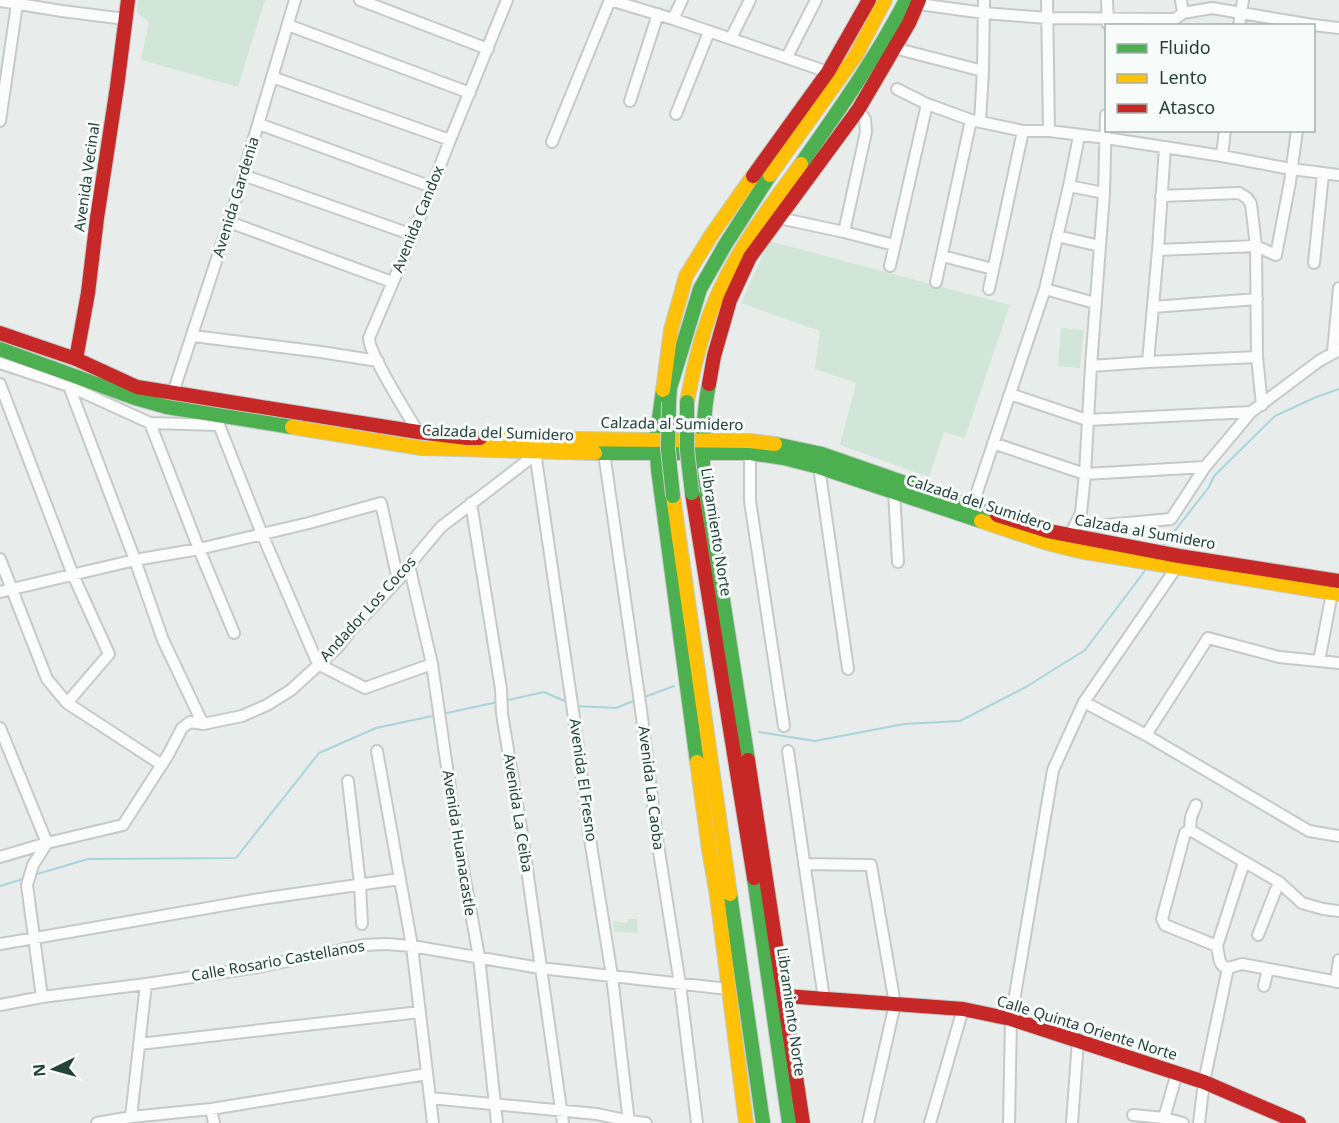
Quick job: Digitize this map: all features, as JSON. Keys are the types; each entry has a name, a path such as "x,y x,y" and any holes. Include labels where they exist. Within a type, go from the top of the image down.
{"main road":[{"name":"Avenida Vecinal","path":"76,359 88,293 128,0"},
{"path":"746,1123 658,469 657,446 664,382 671,330 686,276 712,234 828,72 869,0"},
{"path":"763,1123 672,496 668,449 670,388 700,289 725,245 776,167 856,55 885,0"},
{"name":"Libramiento Norte","path":"803,1123 703,472 702,446 706,399 714,356 730,300 750,257 858,110 909,23 914,2"},
{"name":"Libramiento Norte","path":"789,1123 772,992 692,493 687,450 687,402 697,352 718,294 740,252 869,65 896,19 914,2"},
{"name":"Calzada al Sumidero","path":"0,333 76,359 137,387 467,438 538,445 657,446"},
{"name":"Calzada del Sumidero","path":"0,349 70,381 219,420 308,430 421,448 538,445 604,453 657,446 702,446 784,458 1033,533 1079,551 1138,555"},
{"path":"664,382 669,409 676,417 693,416 706,399"},
{"path":"308,430 312,415"},
{"name":"Calzada al Sumidero","path":"702,446 750,441 822,454 972,507 1033,533 1048,531 1070,535 1176,564 1337,590"},
{"path":"663,509 665,499 678,489 695,489 707,500"},
{"path":"741,791 758,824"},
{"path":"716,799 717,896"},
{"name":"Calle Quinta Oriente Norte","path":"785,996 963,1010 1011,1019 1204,1082 1299,1123"}],"street":[{"name":"Avenida Gardenia","path":"173,393 229,222 295,0"},
{"path":"360,0 488,49"},
{"path":"552,142 610,0 731,38 828,72"},
{"path":"673,19 682,0"},
{"path":"731,38 750,0"},
{"path":"787,57 816,0"},
{"path":"936,282 976,121 983,71 984,0"},
{"path":"1047,0 1049,131"},
{"path":"1107,0 1108,22"},
{"path":"1181,0 1183,14"},
{"path":"1239,24 1243,0"},
{"path":"0,1 63,6 125,19"},
{"name":"Avenida Candox","path":"418,432 369,344 369,338 488,49 504,1"},
{"path":"914,2 984,13 1108,22 1175,19 1183,14 1212,8 1307,24"},
{"path":"0,122 17,4"},
{"path":"630,101 658,14"},
{"path":"1315,25 1339,28"},
{"path":"288,26 470,93"},
{"path":"676,114 709,32"},
{"path":"894,48 983,71"},
{"path":"272,77 450,140"},
{"path":"897,89 927,104 976,121 1023,131 1049,131 1106,138 1339,175"},
{"path":"890,267 927,104"},
{"path":"844,232 866,132 865,119 858,110"},
{"path":"259,124 432,187"},
{"path":"989,289 1023,131"},
{"path":"1070,535 1081,513 1085,474 1106,132"},
{"path":"1222,156 1225,132"},
{"path":"1158,250 1256,246 1276,255 1297,132"},
{"path":"972,507 1045,289 1079,136"},
{"path":"1148,362 1165,147"},
{"path":"1314,263 1323,174"},
{"path":"243,175 413,235"},
{"path":"1069,186 1104,193"},
{"path":"1161,196 1239,194 1247,198 1251,204 1256,246 1257,357 1262,405"},
{"path":"779,218 894,245"},
{"path":"229,222 392,282"},
{"path":"1057,236 1100,246"},
{"path":"942,256 993,269"},
{"path":"1094,526 1171,519 1205,467 1251,412 1336,351 1339,288"},
{"path":"1045,289 1095,303"},
{"path":"1153,307 1257,299"},
{"path":"192,336 378,361"},
{"path":"1091,366 1257,357"},
{"path":"0,363 70,381 150,423 219,420 262,534 318,664 365,688 432,664"},
{"path":"70,381 163,640 203,724"},
{"path":"0,384 73,575 109,654 67,703"},
{"path":"1010,394 1087,420 1251,412"},
{"path":"150,423 234,633"},
{"path":"993,443 1085,474 1205,467"},
{"name":"Andador Los Cocos","path":"162,765 182,728 190,722 203,724 242,716 267,705 291,690 338,647 353,627 398,580 441,526 538,445"},
{"name":"Avenida El Fresno","path":"538,445 536,459 590,839 612,976 629,1122"},
{"name":"Avenida La Caoba","path":"604,453 658,845 680,984 697,1123"},
{"path":"750,453 750,501 784,726"},
{"path":"819,467 848,669"},
{"path":"894,492 898,562"},
{"name":"Avenida La Ceiba","path":"471,502 501,690 502,714 522,834 562,1117"},
{"path":"0,592 135,560 199,549 381,503 398,580"},
{"path":"1081,513 1094,526 1104,543"},
{"path":"1104,543 1110,524"},
{"path":"0,559 47,679 67,703 162,765 123,825 0,857"},
{"path":"1009,1123 1011,1019 1053,770 1084,702 1176,564"},
{"name":"Avenida Huanacastle","path":"409,565 432,664 456,830 478,957 497,1123"},
{"path":"1319,661 1337,590"},
{"path":"1146,735 1208,638 1279,657 1339,663"},
{"path":"1084,702 1146,735 1309,831 1339,836"},
{"path":"0,728 47,843"},
{"path":"377,751 412,946 434,1123"},
{"path":"788,751 824,999"},
{"path":"348,781 360,884 362,924"},
{"path":"1196,806 1191,816 1162,919 1166,925 1217,946"},
{"path":"1188,832 1279,882 1302,903 1339,911"},
{"path":"42,997 27,885 33,865 47,843"},
{"path":"1244,862 1217,946 1223,966 1228,968 1242,964 1338,982 1339,960"},
{"path":"804,864 872,865 895,1004 868,1123"},
{"path":"0,944 260,899 399,879"},
{"path":"1258,935 1279,882"},
{"name":"Calle Rosario Castellanos","path":"0,1005 259,966 364,945 412,946 540,968 728,989"},
{"path":"1199,1123 1204,1082 1228,968"},
{"path":"1264,986 1268,969"},
{"path":"131,1117 146,984"},
{"path":"930,1123 963,1010"},
{"path":"139,1044 420,1012"},
{"path":"1071,1123 1078,1040"},
{"path":"1164,1118 1177,1073"},
{"path":"97,1123 131,1117 211,1109 427,1074"},
{"path":"430,1098 495,1104 562,1117 597,1114 629,1122 646,1123"},
{"path":"211,1109 214,1123"},
{"path":"1133,1115 1164,1118 1183,1123"}],"green space":[{"path":"138,0 265,0 238,87 141,60 149,22 137,13"},
{"path":"769,241 1010,305 965,438 944,432 929,477 840,445 856,383 815,369 820,331 741,303"},
{"path":"1061,328 1084,330 1080,368 1058,366"},
{"path":"628,919 637,919 638,933 614,932 613,921 627,923"}],"waterway":[{"path":"1163,546 1209,487 1214,476 1275,416 1339,389"},
{"path":"759,732 815,741 904,724 960,721 1026,687 1085,650 1147,568"},
{"path":"642,698 674,686"},
{"path":"504,701 544,692 567,702"},
{"path":"575,706 616,708 636,700"},
{"path":"442,714 498,702"},
{"path":"34,875 88,859 236,858 319,753 376,728 437,715"},
{"path":"0,886 26,878"}],"traffic: fast":[{"path":"801,164 843,104 906,0"},
{"path":"669,402 670,388 700,289 770,175"},
{"path":"0,349 135,398 167,407 292,427"},
{"path":"709,384 704,417 703,472 748,760"},
{"path":"663,390 656,440 658,469 697,762"},
{"path":"669,402 668,449 673,496"},
{"path":"687,402 687,450 692,493"},
{"path":"775,444 822,454 997,515"},
{"path":"595,453 750,453 784,458 819,467 981,521"},
{"path":"754,878 789,1123"},
{"path":"730,894 763,1123"}],"traffic: slow":[{"path":"770,175 856,55 885,0"},
{"path":"687,402 708,319 727,275 767,210 801,164"},
{"path":"663,390 671,330 686,276 753,176"},
{"path":"292,427 421,448 595,453"},
{"path":"480,438 750,441 775,444"},
{"path":"673,496 730,894"},
{"path":"981,521 1079,551 1339,594"},
{"path":"697,762 746,1123"}],"traffic: jam":[{"path":"76,359 88,293 128,0"},
{"path":"753,176 828,72 869,0"},
{"path":"709,384 714,356 730,300 750,257 858,110 909,23 919,0"},
{"path":"0,333 76,359 137,387 418,432 480,438"},
{"path":"692,493 754,878"},
{"path":"997,515 1048,531 1179,556 1339,581"},
{"path":"748,760 803,1123"},
{"path":"785,996 963,1009 1011,1019 1204,1082 1299,1123"}]}
